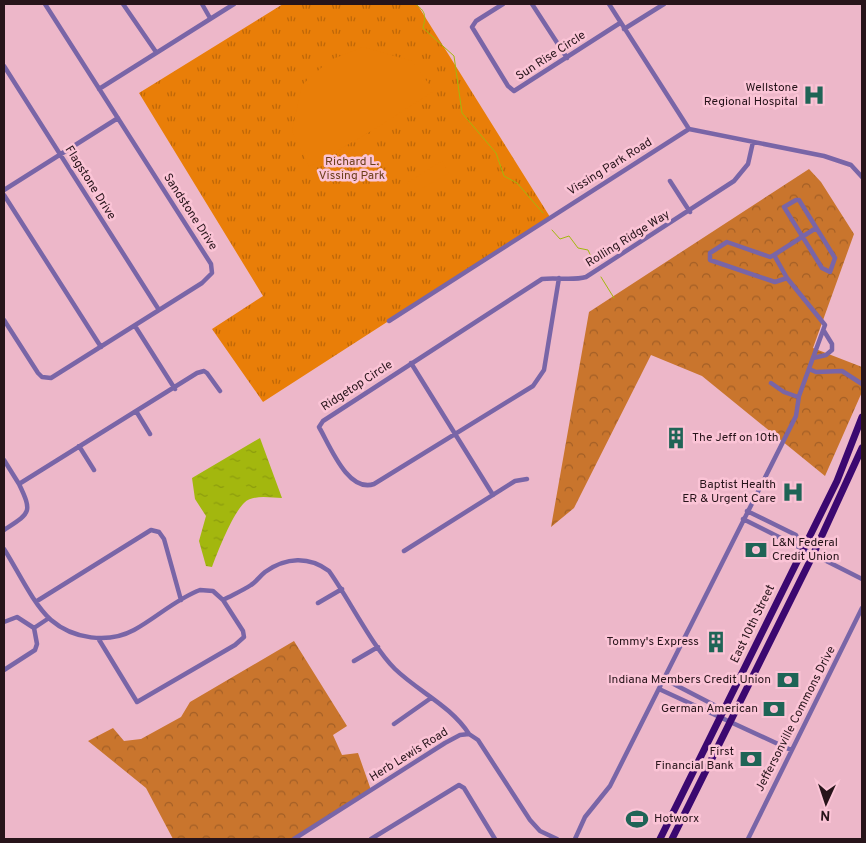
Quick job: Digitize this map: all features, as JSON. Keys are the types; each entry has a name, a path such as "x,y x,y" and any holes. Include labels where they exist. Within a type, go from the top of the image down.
{"main road":[{"name":"East 10th Street","path":"660,839 837,481 862,417"},
{"name":"East 10th Street","path":"672,839 813,555 862,448"}],"street":[{"name":"Sandstone Drive","path":"4,320 38,373 46,379 55,376 209,278 212,268 45,4"},
{"path":"123,4 156,52"},
{"path":"202,4 210,18"},
{"path":"99,88 234,4"},
{"name":"Sun Rise Circle","path":"503,4 476,20 472,27 508,86 514,91 620,24"},
{"path":"532,4 567,58"},
{"path":"608,4 689,129 841,161 851,165 862,177"},
{"path":"624,30 664,4"},
{"name":"Flagstone Drive","path":"4,66 159,310"},
{"path":"4,190 118,118"},
{"name":"Vissing Park Road","path":"389,320 689,129"},
{"name":"Rolling Ridge Way","path":"411,363 542,279 586,277 690,212 722,191 742,174 748,164 753,142"},
{"path":"670,181 690,212"},
{"path":"4,195 101,347"},
{"path":"799,200 816,228 835,258 830,272 822,268 784,207 799,200"},
{"path":"787,278 775,282 710,260 710,253 727,242 770,257 816,228"},
{"path":"575,839 585,817 610,786 796,416 798,397 824,331 824,325 821,318 787,278 774,255"},
{"path":"455,434 533,386 544,370 559,278"},
{"path":"135,326 175,389"},
{"path":"813,358 826,355 832,350 832,344 824,331"},
{"path":"411,363 493,495"},
{"name":"Ridgetop Circle","path":"411,363 323,421 319,427 348,476 359,485 367,487 455,434"},
{"path":"809,370 816,372 842,371 862,384"},
{"path":"19,484 204,371 208,373 220,391"},
{"path":"771,383 784,392 798,397"},
{"path":"136,411 150,434"},
{"path":"79,446 94,470"},
{"path":"4,460 29,504 29,510 26,515 4,530"},
{"path":"404,551 515,481 527,480"},
{"path":"747,511 796,535 804,549"},
{"path":"743,520 804,549 862,580"},
{"path":"37,601 151,530 159,532 164,539 181,600"},
{"path":"4,549 49,618 63,628 98,638 121,635 134,630 200,590 214,591 223,600 243,632 244,637 235,645 137,702 98,638"},
{"path":"223,600 252,585 274,566 291,560 308,560 319,563 329,570 378,647 394,668 451,711 469,734"},
{"path":"318,603 342,589"},
{"name":"Jeffersonville Commons Drive","path":"748,839 862,608"},
{"path":"4,622 17,617 34,628 37,644 35,650 4,670"},
{"path":"34,628 49,618"},
{"path":"354,661 378,647"},
{"path":"664,678 716,706 720,717"},
{"path":"659,689 791,750"},
{"path":"394,724 432,698"},
{"name":"Herb Lewis Road","path":"294,839 445,743 460,735 469,734 478,740 530,820 540,831 557,839"},
{"path":"372,839 459,785 464,788 495,839"}],"green space":[{"name":"Richard L. Vissing Park","path":"283,4 417,4 550,217 263,402 212,329 263,296 139,93"},
{"path":"363,47 412,61 434,91 373,130 309,167 292,131 302,85 330,60"},
{"path":"442,161 449,173 414,193 407,183"},
{"path":"809,169 821,182 854,234 813,348 862,367 862,392 825,476 702,376 651,355 574,508 551,527 589,312"},
{"path":"294,641 347,726 333,735 342,755 358,753 371,790 294,839 173,839 146,788 88,741 113,728 124,741 141,739 181,717 190,702"}],"water":[{"path":"260,438 282,498 257,497 244,503 230,524 212,567 206,566 199,541 206,516 195,499 192,478"}],"waterway":[{"path":"415,4 424,14 423,28 454,56 462,113 496,153 504,176 517,183 543,213"},
{"path":"552,230 560,239 569,236 578,248 588,250 595,265"},
{"path":"601,277 614,298"}],"place":[{"name":"Wellstone Regional Hospital","path":"814,95"},
{"name":"The Jeff on 10th","path":"676,438"},
{"name":"Baptist Health ER & Urgent Care","path":"793,492"},
{"name":"L&N Federal Credit Union","path":"756,550"},
{"name":"Tommy's Express","path":"716,642"},
{"name":"Indiana Members Credit Union","path":"788,680"},
{"name":"German American","path":"774,709"},
{"name":"First Financial Bank","path":"751,759"},
{"name":"Hotworx","path":"637,819"}]}
